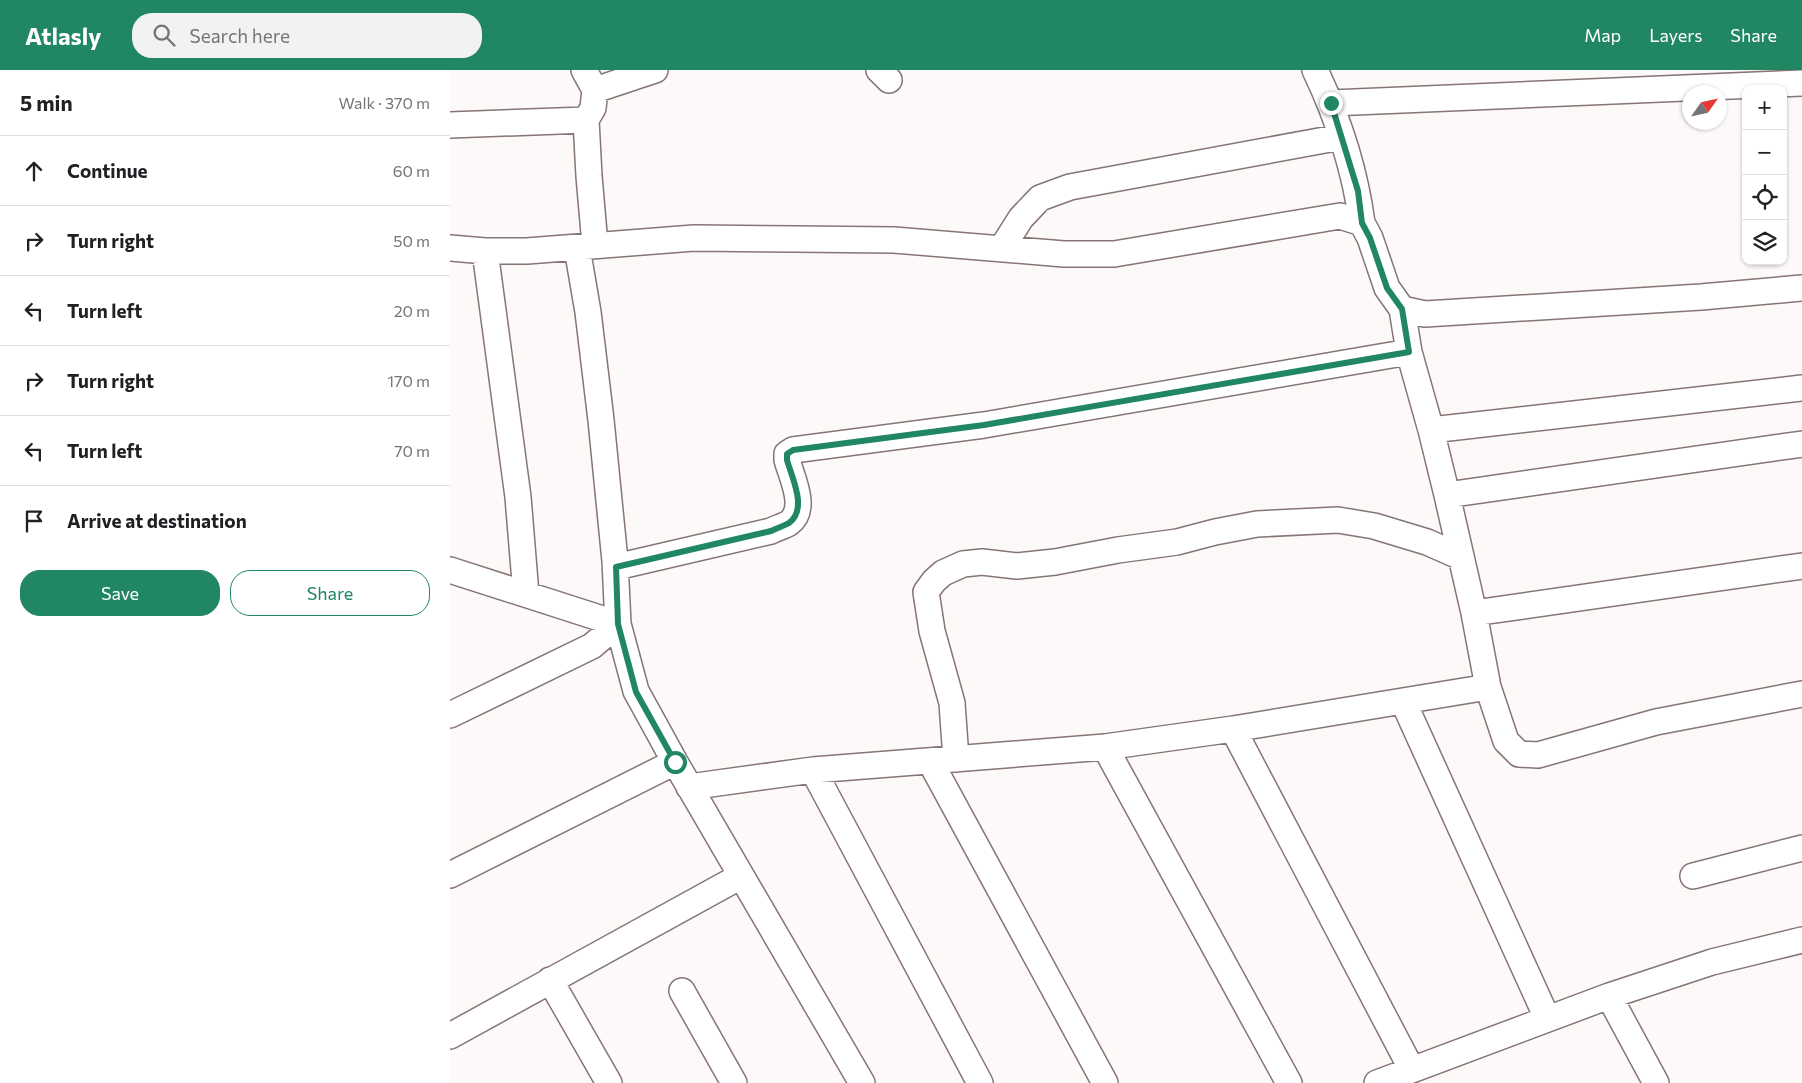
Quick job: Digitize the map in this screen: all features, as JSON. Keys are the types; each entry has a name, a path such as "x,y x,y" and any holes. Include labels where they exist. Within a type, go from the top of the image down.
{"street":[{"path":"655,70 589,80 593,108 586,120 589,176 586,246 588,312 616,567 618,624 636,692 689,787 862,1083"},
{"path":"1314,70 1331,103 1342,137 1358,191 1362,223 1370,238 1387,288 1402,309 1409,352 1431,430 1474,613 1488,687 1506,741 1519,754 1538,755 1656,722 1802,694"},
{"path":"1331,103 1802,83"},
{"path":"450,125 586,120"},
{"path":"1002,248 1021,218 1040,198 1070,187 1342,137"},
{"path":"450,248 485,251 528,251 694,238 894,240 1064,254 1114,254 1340,216 1362,223"},
{"path":"485,251 518,497 526,594"},
{"path":"1402,309 1425,314 1701,297 1802,288"},
{"path":"616,567 771,531 789,523 796,515 798,502 787,460 787,454 793,450 984,425 1409,352"},
{"path":"1431,430 1802,388"},
{"path":"1447,495 1802,444"},
{"path":"956,759 952,703 932,631 926,592 938,577 963,564 982,562 1017,566 1055,562 1118,550 1177,542 1257,524 1338,520 1374,526 1427,542 1461,557"},
{"path":"1474,613 1802,566"},
{"path":"451,570 618,624"},
{"path":"450,715 592,646 618,624"},
{"path":"689,787 812,770 1106,747 1233,729 1488,687"},
{"path":"1404,701 1547,1018"},
{"path":"1233,729 1412,1070"},
{"path":"1106,747 1289,1083"},
{"path":"930,761 1105,1083"},
{"path":"450,875 675,762"},
{"path":"812,770 980,1083"},
{"path":"1693,876 1802,848"},
{"path":"450,1036 741,876"},
{"path":"1377,1083 1609,996 1712,962 1802,940"},
{"path":"550,980 609,1083"},
{"path":"682,990 734,1083"},
{"path":"1609,996 1656,1083"}],"route":[{"path":"675,762 636,692 618,624 616,567 771,531 789,523 796,515 798,502 787,460 787,454 793,450 984,425 1409,352 1402,309 1387,288 1370,238 1362,223 1358,191 1331,103"}]}
